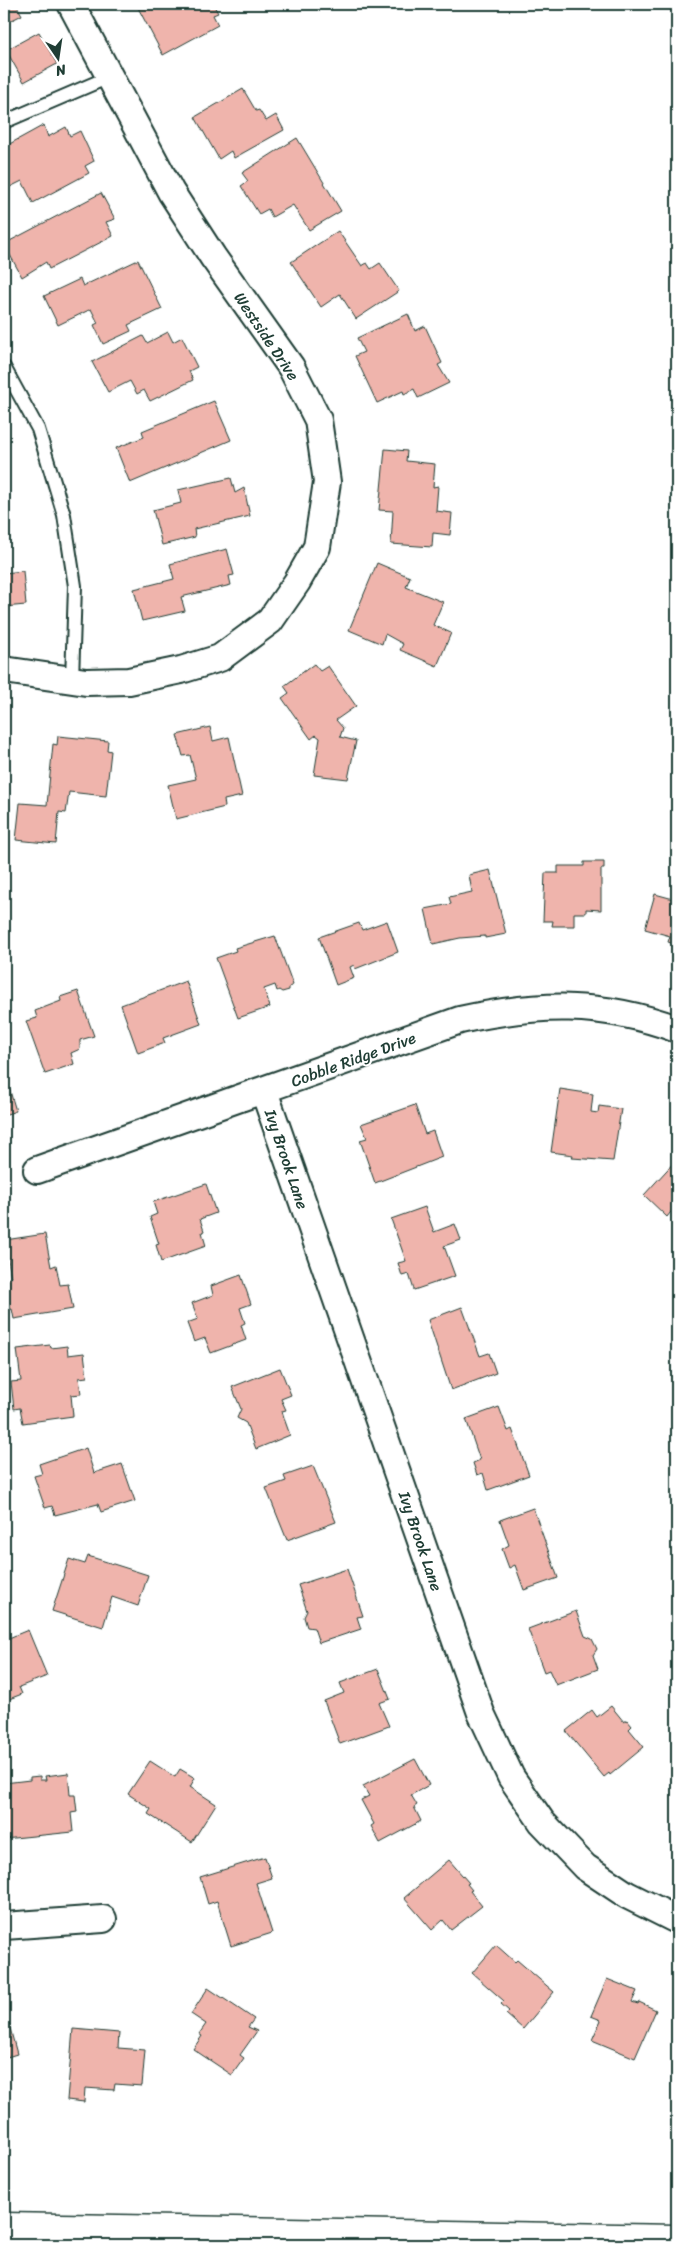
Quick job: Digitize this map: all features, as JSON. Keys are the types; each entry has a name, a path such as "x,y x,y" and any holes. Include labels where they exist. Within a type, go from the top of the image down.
{"street":[{"name":"Westside Drive","path":"4,670 86,682 129,681 181,670 220,658 270,621 297,582 317,547 327,482 318,420 291,367 213,258 171,192 71,4"},
{"name":"Cobble Ridge Drive","path":"37,1170 460,1020 535,1007 571,1007 606,1010 648,1019 677,1029"},
{"name":"Ivy Brook Lane","path":"264,1091 481,1713 511,1777 542,1822 585,1867 627,1895 677,1920"},
{"path":"4,1926 103,1919"},
{"path":"4,2227 268,2238 677,2239"}],"lane":[{"path":"4,122 109,77"},
{"path":"4,367 38,428 64,515 75,586 72,680"}],"building":[{"path":"4,4 16,4 22,15 4,24"},
{"path":"136,4 213,4 218,13 213,15 218,25 163,55"},
{"path":"39,32 57,64 24,82 6,50"},
{"path":"243,89 256,111 259,110 266,121 276,115 284,130 234,158 231,151 219,159 195,117"},
{"path":"44,125 48,137 66,127 70,136 80,131 94,161 85,166 89,173 33,203 22,181 4,190 4,147"},
{"path":"297,138 341,211 309,230 293,205 272,217 268,209 259,214 241,186 248,181 242,173"},
{"path":"101,193 115,219 106,222 113,236 49,269 46,262 22,277 4,244"},
{"path":"338,231 362,266 367,263 371,269 380,263 399,291 356,319 340,294 321,307 291,262"},
{"path":"138,260 162,309 128,325 131,331 103,344 94,325 98,323 91,309 58,325 44,296 80,279 83,286"},
{"path":"408,314 415,331 425,326 442,363 438,365 449,383 418,398 414,389 404,394 403,391 377,403 355,356 364,352 357,338"},
{"path":"168,332 173,342 182,337 197,367 189,371 193,380 150,401 144,390 137,394 130,381 108,392 92,362 143,336 147,343"},
{"path":"214,401 231,440 130,483 116,448 144,437 142,431"},
{"path":"385,449 407,451 406,461 435,464 433,487 438,486 436,511 452,513 450,535 433,533 432,547 391,544 393,511 379,510"},
{"path":"231,478 235,493 244,488 250,516 194,529 195,537 162,545 153,510 181,503 178,490"},
{"path":"227,549 234,575 229,576 231,585 181,597 185,611 142,621 134,589 174,579 170,564"},
{"path":"377,563 410,577 406,587 443,602 433,625 451,633 437,666 400,650 403,644 385,634 382,644 349,630"},
{"path":"23,571 26,605 4,607 4,573"},
{"path":"314,664 320,671 328,666 356,706 336,720 343,728 340,737 356,741 348,779 314,775 320,738 316,735 311,739 282,698 289,693 284,686"},
{"path":"210,727 213,741 229,737 242,796 224,800 225,807 176,819 168,785 196,779 190,755 183,756 177,735"},
{"path":"58,736 108,741 107,750 111,751 106,796 69,792 66,813 59,812 56,844 16,840 20,803 47,805 53,744 57,745"},
{"path":"584,862 604,862 604,869 601,869 601,910 586,909 586,913 574,913 574,926 552,926 553,921 543,921 545,873 558,873 558,866 584,866"},
{"path":"490,870 506,934 485,938 485,936 460,938 433,944 425,909 451,904 449,897 472,892 469,875"},
{"path":"655,894 677,900 677,945 668,942 670,936 645,929"},
{"path":"387,921 398,952 355,969 354,965 350,967 354,978 336,985 319,937 359,923 362,930"},
{"path":"275,936 293,985 289,987 289,990 282,992 277,991 275,985 264,989 270,1007 238,1018 216,958 236,951 235,948"},
{"path":"186,981 201,1024 163,1038 165,1043 138,1053 121,1005"},
{"path":"78,991 94,1036 80,1040 80,1049 71,1053 74,1064 45,1074 26,1021 37,1018 35,1011 61,1001 60,997"},
{"path":"4,1071 16,1111 4,1115"},
{"path":"560,1089 593,1094 591,1112 598,1113 599,1106 621,1109 613,1161 572,1158 573,1155 551,1152"},
{"path":"415,1105 425,1134 433,1131 442,1157 375,1183 360,1140 367,1138 361,1124"},
{"path":"677,1159 677,1208 674,1208 667,1217 644,1195"},
{"path":"206,1184 216,1213 200,1219 206,1246 161,1262 156,1245 159,1244 150,1217 157,1214 153,1202"},
{"path":"425,1207 434,1232 455,1224 461,1240 444,1246 455,1276 414,1290 409,1274 402,1276 398,1263 406,1261 391,1219"},
{"path":"45,1234 51,1267 56,1265 60,1285 68,1284 73,1309 14,1319 12,1309 4,1311 4,1279 11,1278 5,1240"},
{"path":"241,1275 251,1304 240,1308 245,1323 241,1325 246,1340 211,1353 205,1338 194,1342 187,1323 198,1319 192,1303 213,1295 211,1286"},
{"path":"462,1307 480,1356 489,1353 496,1373 451,1390 428,1320"},
{"path":"50,1345 51,1348 67,1346 68,1355 84,1353 87,1377 79,1378 81,1394 71,1395 73,1416 23,1423 20,1408 14,1409 11,1382 21,1381 17,1349"},
{"path":"280,1368 291,1395 281,1399 286,1410 282,1411 290,1435 256,1449 246,1423 237,1418 241,1409 232,1387"},
{"path":"499,1407 508,1431 512,1429 529,1475 488,1490 483,1473 477,1475 473,1463 480,1460 466,1419"},
{"path":"86,1448 94,1473 122,1464 135,1501 101,1512 98,1504 55,1515 52,1506 45,1508 34,1476 42,1474 39,1464"},
{"path":"313,1466 336,1522 287,1540 266,1488 286,1481 284,1476"},
{"path":"533,1508 558,1578 524,1590 515,1565 509,1568 502,1549 509,1545 500,1520"},
{"path":"88,1556 148,1575 138,1606 112,1597 103,1627 52,1611 69,1559 85,1564"},
{"path":"347,1569 363,1616 357,1617 361,1629 319,1643 314,1628 307,1627 304,1617 307,1611 298,1585"},
{"path":"576,1611 585,1636 592,1639 597,1649 593,1655 598,1669 556,1685 549,1670 544,1672 528,1629"},
{"path":"28,1630 47,1676 19,1687 22,1694 4,1701 4,1640"},
{"path":"378,1669 390,1699 379,1703 389,1726 340,1744 324,1701 344,1693 340,1683"},
{"path":"611,1706 624,1722 627,1720 632,1726 629,1729 644,1747 610,1775 609,1773 604,1777 566,1731 592,1710 597,1717"},
{"path":"415,1759 429,1785 411,1795 417,1805 414,1807 421,1821 380,1843 371,1826 374,1824 361,1800 369,1796 363,1786"},
{"path":"150,1761 175,1777 180,1769 195,1778 190,1787 216,1804 192,1842 148,1814 151,1809 128,1794"},
{"path":"68,1773 70,1795 75,1795 77,1812 71,1813 73,1832 4,1839 4,1783 30,1780 30,1777 40,1776 40,1780 46,1780 45,1776"},
{"path":"265,1857 272,1878 256,1883 272,1933 231,1946 217,1901 208,1904 200,1877"},
{"path":"449,1860 469,1883 467,1884 472,1890 470,1891 482,1906 451,1930 443,1920 432,1930 404,1898"},
{"path":"496,1945 515,1962 517,1960 554,1992 523,2029 506,2014 509,2011 501,2004 504,2001 472,1973"},
{"path":"607,1979 637,1991 632,2002 638,2004 639,2002 656,2010 635,2058 592,2040 601,2020 591,2016"},
{"path":"208,1988 254,2019 248,2027 257,2031 240,2055 244,2058 232,2075 193,2049 202,2036 199,2034 206,2024 191,2014"},
{"path":"7,2017 17,2054 4,2058 4,2018"},
{"path":"73,2029 119,2033 118,2048 145,2050 142,2086 115,2084 114,2090 85,2088 84,2102 67,2100"}]}
